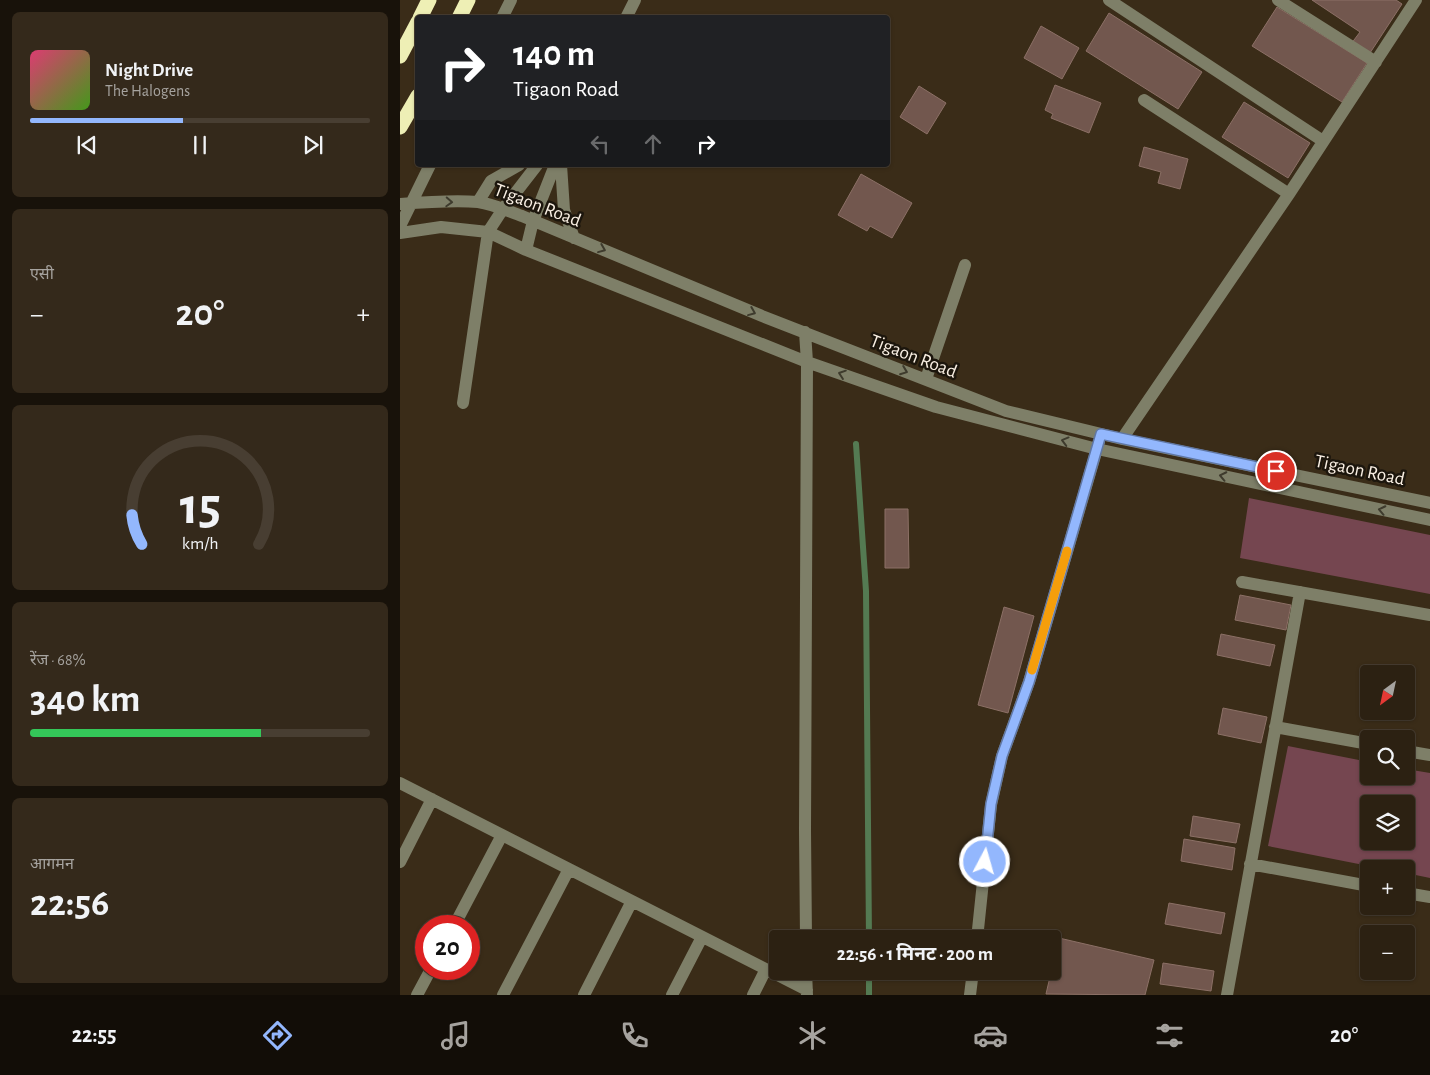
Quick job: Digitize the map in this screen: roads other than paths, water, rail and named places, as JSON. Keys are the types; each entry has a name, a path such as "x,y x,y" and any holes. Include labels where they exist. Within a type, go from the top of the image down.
{"highway":[{"path":"422,15 429,0"},
{"path":"460,15 468,0"},
{"path":"400,56 415,28"},
{"path":"400,127 415,101"}],"street":[{"path":"504,15 511,0"},
{"path":"628,15 635,0"},
{"path":"1109,0 1323,141"},
{"path":"1278,0 1376,62"},
{"path":"1122,439 1289,194 1376,62 1413,1"},
{"path":"1144,100 1289,194"},
{"path":"400,226 406,204 429,167"},
{"path":"478,202 491,181 516,167"},
{"path":"463,403 488,232 535,167"},
{"path":"526,250 533,221 554,167"},
{"path":"561,167 564,210 574,238"},
{"name":"Tigaon Road","path":"406,204 431,201 478,202 503,209 805,332 1006,410 1122,439 1430,503"},
{"path":"400,233 441,227 488,232 526,250 807,362 936,407 1097,449 1430,520"},
{"path":"926,379 965,264"},
{"path":"805,332 807,362 806,930"},
{"path":"977,930 991,804 1002,756 1029,682 1101,434"},
{"path":"1242,582 1430,615"},
{"path":"1227,995 1300,592"},
{"path":"1275,727 1360,742"},
{"path":"1415,752 1430,755"},
{"path":"400,783 766,969 807,992"},
{"path":"400,862 432,799"},
{"path":"460,915 502,835"},
{"path":"1250,864 1360,884"},
{"path":"503,995 569,869"},
{"path":"1415,894 1430,897"},
{"path":"584,995 632,901"},
{"path":"672,995 702,937"},
{"path":"753,995 766,969"},
{"path":"417,995 425,980"},
{"path":"970,995 972,980"}],"waterway":[{"path":"856,444 866,591 869,930"},
{"path":"869,980 869,995"}]}
